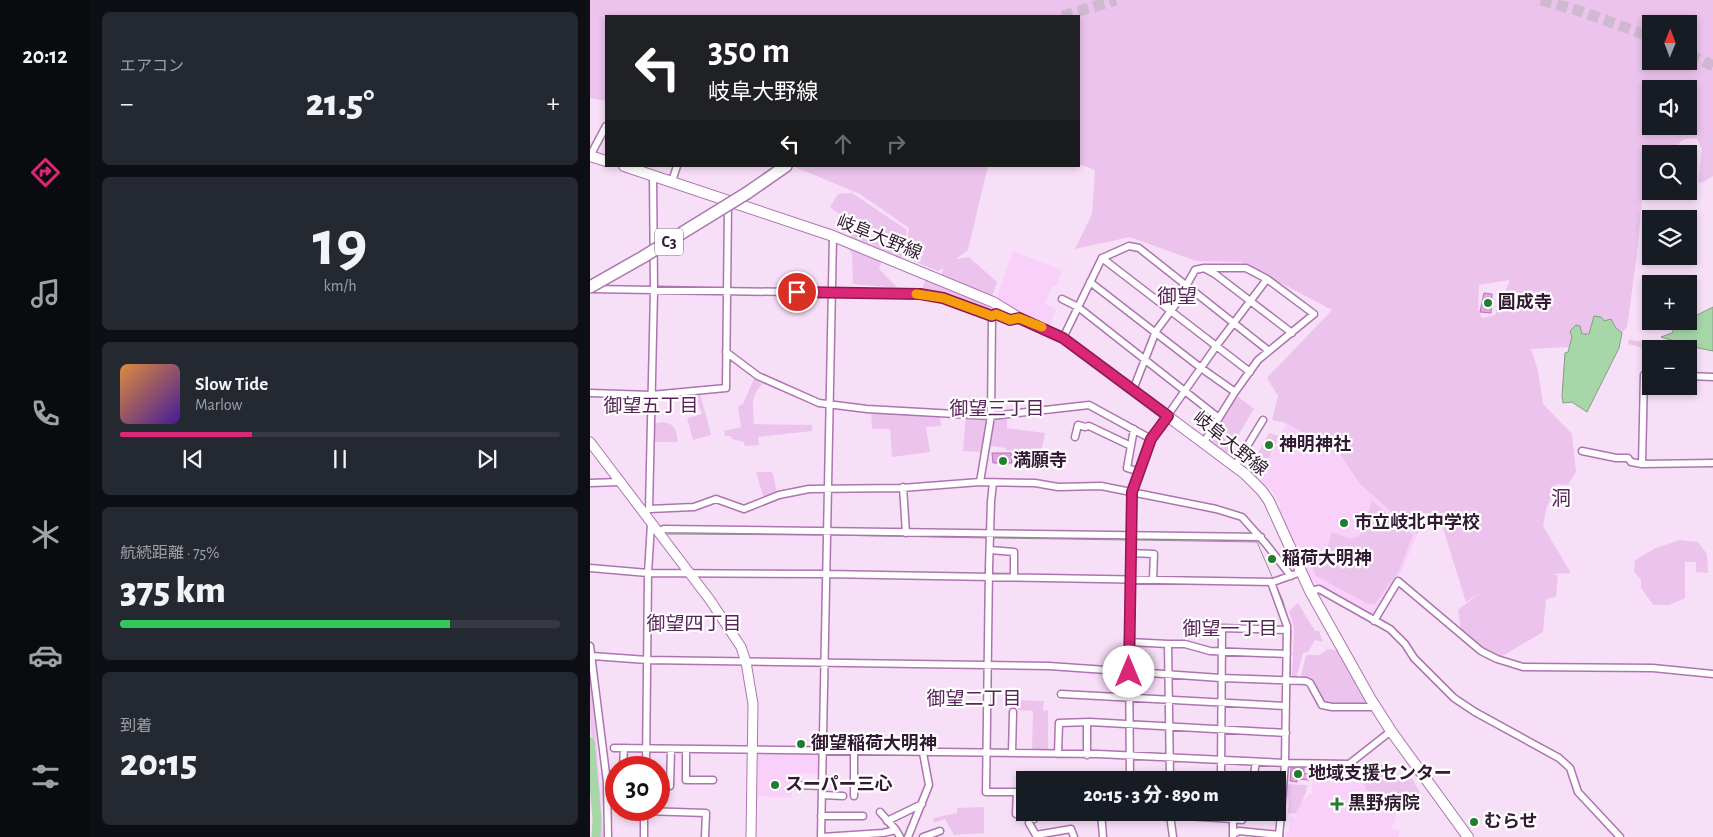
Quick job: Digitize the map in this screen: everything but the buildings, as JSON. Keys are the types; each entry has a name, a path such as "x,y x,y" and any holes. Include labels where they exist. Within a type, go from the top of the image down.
{"highway":[{"name":"C3","path":"590,288 747,193 785,167"}],"main road":[{"path":"590,156 605,161"},
{"name":"岐阜大野線","path":"627,167 728,199 833,236 994,302 1019,318 1063,338 1235,466 1258,486 1266,497 1296,574 1310,591 1375,707 1468,837"}],"street":[{"path":"590,156 605,128"},
{"path":"672,182 677,167"},
{"path":"647,511 654,291 653,175"},
{"path":"590,394 651,395 726,388 728,199"},
{"path":"833,236 828,405 821,837 883,833 896,830"},
{"path":"1063,338 1102,258 1129,246 1139,248 1269,351"},
{"path":"1102,258 1154,296 1250,372"},
{"path":"1204,268 1250,299 1292,333"},
{"path":"1133,390 1155,333 1171,311 1195,270 1204,268 1246,268 1267,279 1314,314 1258,360 1235,392 1204,442"},
{"path":"1130,771 1128,698 1132,492 1151,439 1216,345 1267,279"},
{"path":"1090,282 1235,392"},
{"path":"590,288 654,291 900,293 943,298 992,316 996,314 1010,320 1019,318"},
{"path":"1062,299 1078,307 1219,418"},
{"path":"980,482 991,416 992,316"},
{"path":"726,352 758,376 805,399 828,405 991,416 1089,405 1151,439"},
{"path":"1697,376 1713,377"},
{"path":"1642,464 1644,395"},
{"path":"1235,466 1263,420"},
{"path":"1075,437 1078,425 1090,426 1131,446"},
{"path":"1134,429 1127,468 1140,472"},
{"path":"590,442 620,482 647,511 654,528 730,628 746,662 753,704 751,837"},
{"path":"1582,451 1616,458 1628,458 1632,462 1642,464 1713,464"},
{"path":"590,483 620,482"},
{"path":"590,568 648,573 689,572 1271,582 1296,574 1242,518 1232,514 1101,486 980,482 793,491 744,509 716,499 694,507 647,511"},
{"path":"994,482 990,534 986,792 1016,792"},
{"path":"903,487 906,533"},
{"path":"654,528 1130,537 1261,537"},
{"path":"646,756 648,573 654,528"},
{"path":"990,550 1014,552 1014,577"},
{"path":"1130,553 1154,554 1153,579"},
{"path":"1374,621 1398,580 1481,651 1497,659 1523,667 1653,668 1713,674"},
{"path":"1271,582 1288,630 1284,771"},
{"path":"1310,591 1319,589 1390,629 1405,644 1414,658 1454,698 1474,712 1559,758 1570,768 1578,792 1620,837"},
{"path":"1221,771 1222,628 1288,630"},
{"path":"1129,642 1186,644 1210,651 1287,654"},
{"path":"1168,644 1170,771"},
{"path":"590,646 607,782 608,837"},
{"path":"592,656 647,660 1095,668 1221,678 1306,681 1310,683 1322,705 1332,707 1375,707"},
{"path":"1060,694 1286,706"},
{"path":"1012,753 1013,712"},
{"path":"1058,754 1059,723 1130,724 1286,733"},
{"path":"1087,723 1087,755"},
{"path":"614,748 1130,755 1256,762 1349,764 1391,731"},
{"path":"624,748 624,756"},
{"path":"670,786 672,749"},
{"path":"686,749 686,780 713,780"},
{"path":"854,752 854,796"},
{"path":"908,837 929,785 923,752"},
{"path":"1254,771 1256,762"},
{"path":"854,782 873,783"},
{"path":"796,785 822,786"},
{"path":"822,795 843,796"},
{"path":"887,821 922,804"},
{"path":"670,812 706,813 705,837"},
{"path":"880,812 900,837"},
{"path":"821,816 863,816"},
{"path":"644,821 644,837"},
{"path":"1034,821 1036,836 1071,829 1074,837"},
{"path":"1102,821 1103,837"},
{"path":"1171,821 1173,837"},
{"path":"1233,821 1233,835"},
{"path":"1233,835 1239,831 1279,836 1279,821"},
{"path":"923,837 940,832"}],"shaded area":[{"path":"590,0 1713,0 1713,176 1702,183 1698,182 1702,149 1697,139 1685,139 1678,145 1642,145 1642,200 1627,327 1622,333 1616,328 1614,322 1589,334 1572,337 1569,347 1531,349 1538,371 1543,404 1572,434 1576,472 1568,485 1556,484 1546,510 1543,526 1571,573 1551,574 1558,575 1556,597 1546,599 1543,632 1499,658 1489,654 1462,636 1458,610 1480,593 1466,602 1440,519 1423,518 1417,535 1359,483 1339,453 1286,423 1272,420 1278,396 1267,378 1332,310 1242,262 1196,261 1130,237 1075,249 1092,214 1095,170 1080,164 1080,15 605,15 605,101 590,98","holes":["1510,280 1495,315 1482,318 1478,310 1479,285"]},
{"path":"794,167 988,167 968,250 956,259 969,257 997,282 991,299 940,278 944,268 938,271 906,258 909,228 860,194"},
{"path":"852,193 907,230 904,245 865,230 830,207 838,194"},
{"path":"853,228 902,253 902,259 849,237"},
{"path":"848,245 882,259 879,269 898,288 853,284 852,254"},
{"path":"1013,251 1062,270 1057,285 1052,287 1045,304 1056,309 1049,328 995,302"},
{"path":"926,278 991,308 990,313 942,295 921,292"},
{"path":"1713,307 1713,351 1697,348 1697,340 1671,340 1661,337 1672,333 1673,330 1697,330 1697,315"},
{"path":"1594,316 1601,317 1604,321 1611,319 1616,328 1622,333 1619,348 1587,412 1572,402 1563,403 1565,353 1568,352 1572,337 1570,331 1576,325 1580,326 1582,334 1589,334"},
{"path":"1629,339 1642,341 1642,348 1628,344"},
{"path":"755,376 766,381 754,396 754,424 812,425 812,431 758,437 759,445 745,446 744,442 732,439 731,436 725,436 724,431 741,427 738,406 743,404"},
{"path":"700,393 711,435 693,440 687,418 702,414 696,399 668,402 667,400 656,401 655,397"},
{"path":"1236,395 1254,409 1226,455 1207,440"},
{"path":"871,410 940,415 941,426 926,427 930,452 892,457 890,429 872,429"},
{"path":"966,415 986,417 982,452 963,451"},
{"path":"995,417 1007,418 1007,428 1045,433 1040,458 1015,457 1016,451 990,446 992,421"},
{"path":"662,422 673,426 678,442 655,442 655,423"},
{"name":"市立岐北中学校","path":"1286,423 1339,453 1359,483 1417,535 1402,570 1374,615 1313,582 1279,511 1280,505 1273,492 1260,481"},
{"path":"1269,433 1279,436 1260,478 1255,477 1249,470"},
{"path":"756,472 773,473 777,494 764,499"},
{"path":"1372,501 1413,535 1399,571 1375,604 1368,604 1316,576 1311,563 1325,556 1332,532 1352,539 1360,536"},
{"path":"1679,540 1698,542 1707,554 1708,573 1696,572 1696,562 1685,562 1685,598 1669,605 1653,605 1641,588 1641,580 1634,572 1635,560 1654,549"},
{"path":"1298,603 1315,631 1319,631 1323,642 1315,640 1308,652 1303,653 1296,678 1292,676 1294,629 1289,611"},
{"path":"1327,649 1338,650 1370,705 1324,704 1311,680 1301,676 1306,655 1320,655"},
{"path":"590,656 603,837 599,837 590,716"},
{"path":"1018,700 1044,701 1043,711 1048,710 1048,753 1032,751 1033,711 1018,710"},
{"name":"スーパー三心","path":"760,753 819,754 821,756 821,774 793,773 792,798 757,796 758,756"},
{"path":"1379,761 1394,780 1412,778 1423,799 1395,807 1374,807 1360,775"},
{"name":"黒野病院","path":"1313,766 1352,766 1363,782 1376,810 1380,812 1399,809 1392,828 1400,832 1398,837 1286,837 1286,831 1289,831 1290,817 1295,817 1302,800 1312,793"},
{"path":"1287,784 1307,785 1306,792 1296,814 1288,813 1289,799 1286,797"},
{"path":"984,807 984,833 954,835 945,819 934,823 933,818 957,813 957,808"}],"waterway":[{"path":"668,534 824,535"},
{"path":"830,535 987,538"},
{"path":"994,538 1128,540"},
{"path":"1135,540 1257,542 1273,579"},
{"path":"1275,583 1283,601 1291,631 1290,678"},
{"path":"1288,751 1290,682"},
{"path":"590,742 597,818 596,837"},
{"path":"1283,837 1284,821"}],"tunnel":[{"path":"1065,15 1116,0"},
{"path":"1541,0 1583,12 1642,34"},
{"path":"1698,58 1713,66"}],"slow traffic":[{"path":"916,294 943,298 992,316 996,314 1010,320 1019,318 1042,327"}],"place":[{"name":"圓成寺","path":"1488,303"},
{"name":"神明神社","path":"1269,445"},
{"name":"満願寺","path":"1003,461"},
{"name":"市立岐北中学校","path":"1344,523"},
{"name":"稲荷大明神","path":"1272,559"},
{"name":"御望稲荷大明神","path":"801,744"},
{"name":"地域支援センター","path":"1298,774"},
{"name":"スーパー三心","path":"775,785"},
{"name":"黒野病院","path":"1337,804"},
{"name":"むらせ","path":"1474,822"}],"district":[{"name":"御望","path":"1177,297"},
{"name":"御望五丁目","path":"651,406"},
{"name":"御望三丁目","path":"997,409"},
{"name":"洞","path":"1561,499"},
{"name":"御望四丁目","path":"694,624"},
{"name":"御望一丁目","path":"1230,629"},
{"name":"御望二丁目","path":"974,699"}],"route":[{"path":"797,292 920,294 943,298 992,316 996,314 1010,320 1019,318 1048,329 1063,338 1168,416 1151,439 1132,492 1129,579 1129,672"}]}
